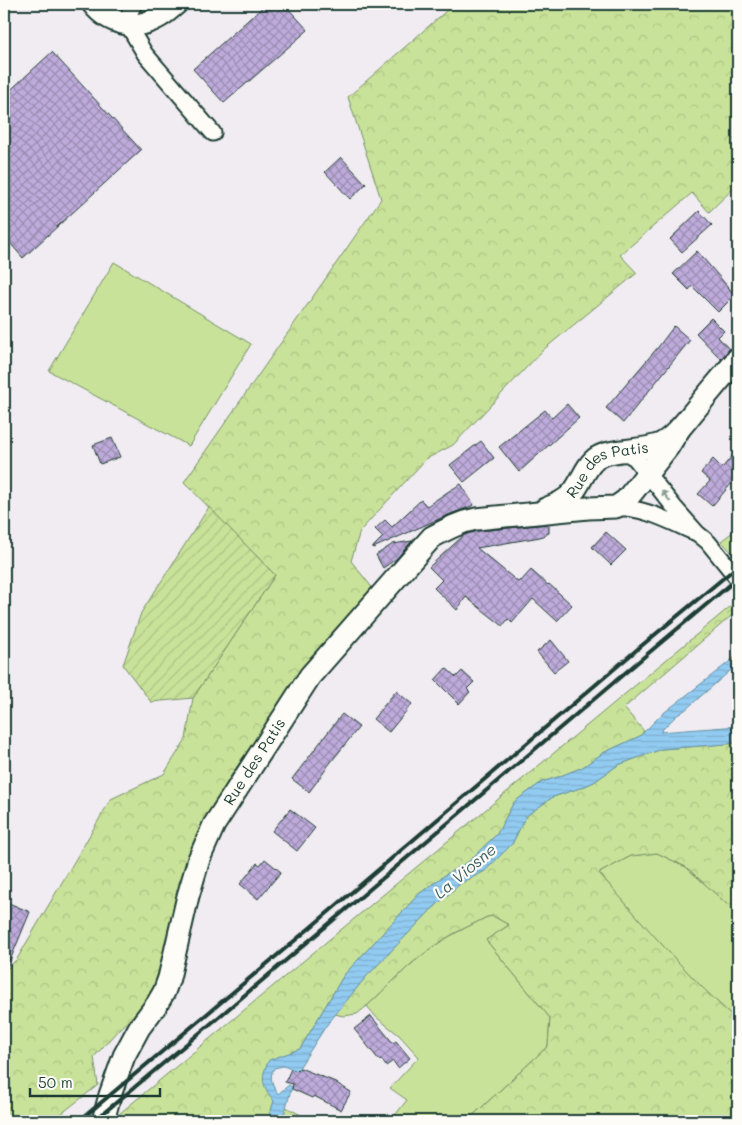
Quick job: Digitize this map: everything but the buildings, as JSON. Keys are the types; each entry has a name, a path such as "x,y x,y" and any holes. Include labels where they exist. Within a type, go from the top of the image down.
{"main road":[{"path":"93,4 111,19 128,25 148,22 157,18 176,4"},
{"name":"Rue des Patis","path":"536,513 558,504 573,492 594,460 599,456 657,446 665,442 680,428 738,358"},
{"name":"Rue des Patis","path":"102,1121 124,1056 139,1028 164,992 199,859 214,825 310,676 432,537 464,522 536,513 608,508 621,505 668,447 680,428"}],"street":[{"path":"134,4 129,14 128,25 145,54 213,133"},
{"path":"611,453 632,456 738,579"},
{"path":"584,475 581,490 585,499 591,505 608,508 633,508 697,533"}],"green space":[{"path":"454,4 738,4 738,184 709,212 692,193 620,255 637,273 543,350 453,445 426,459 360,531 351,561 374,590 303,669 228,780 192,856 177,894 166,966 155,992 143,1007 119,1029 94,1057 98,1085 52,1121 4,1121 4,972 17,959 111,799 164,774 186,739 193,698 275,575 184,482 381,199 348,97"},
{"path":"114,262 251,344 189,446 49,371"},
{"path":"209,507 275,575 193,698 151,702 123,665 141,613"},
{"path":"738,528 738,557 737,558 721,541"},
{"path":"737,601 738,610 624,708 644,731 640,736 603,753 583,767 542,782 514,802 497,834 468,862 445,875 419,894 344,975 300,1049 269,1061 264,1073 274,1101 268,1121 125,1121 119,1114"},
{"path":"738,743 738,914 686,867 657,853 631,856 599,873 683,968 738,1021 738,1121 467,1121 548,1046 550,1018 486,940 509,925 493,916 487,917 453,934 434,946 411,964 357,1014 343,1016 335,1014 365,978 431,910 461,883 485,871 512,844 526,816 553,797 594,782 618,765 662,749"},
{"path":"657,853 686,867 738,914 738,1021 683,968 599,873 631,856"},
{"path":"493,916 509,925 486,940 550,1018 548,1046 467,1121 401,1121 392,1119 407,1100 390,1088 419,1057 399,1035 376,1017 367,1006 407,968 433,947 466,927"},
{"path":"286,1107 312,1121 282,1121"}],"water":[{"name":"La Viosne","path":"738,655 738,664 676,716 660,732 738,726 738,743 662,749 618,765 594,782 553,797 526,816 512,844 485,871 461,883 431,910 365,978 326,1026 297,1071 283,1066 274,1068 271,1078 278,1094 289,1085 292,1087 282,1121 268,1121 274,1101 267,1091 263,1077 269,1060 300,1049 344,975 419,894 445,875 468,862 497,834 514,802 542,782 583,767 603,753 640,736 661,715"}],"railway":[{"path":"79,1121 738,566"},
{"path":"94,1121 738,578"}]}
